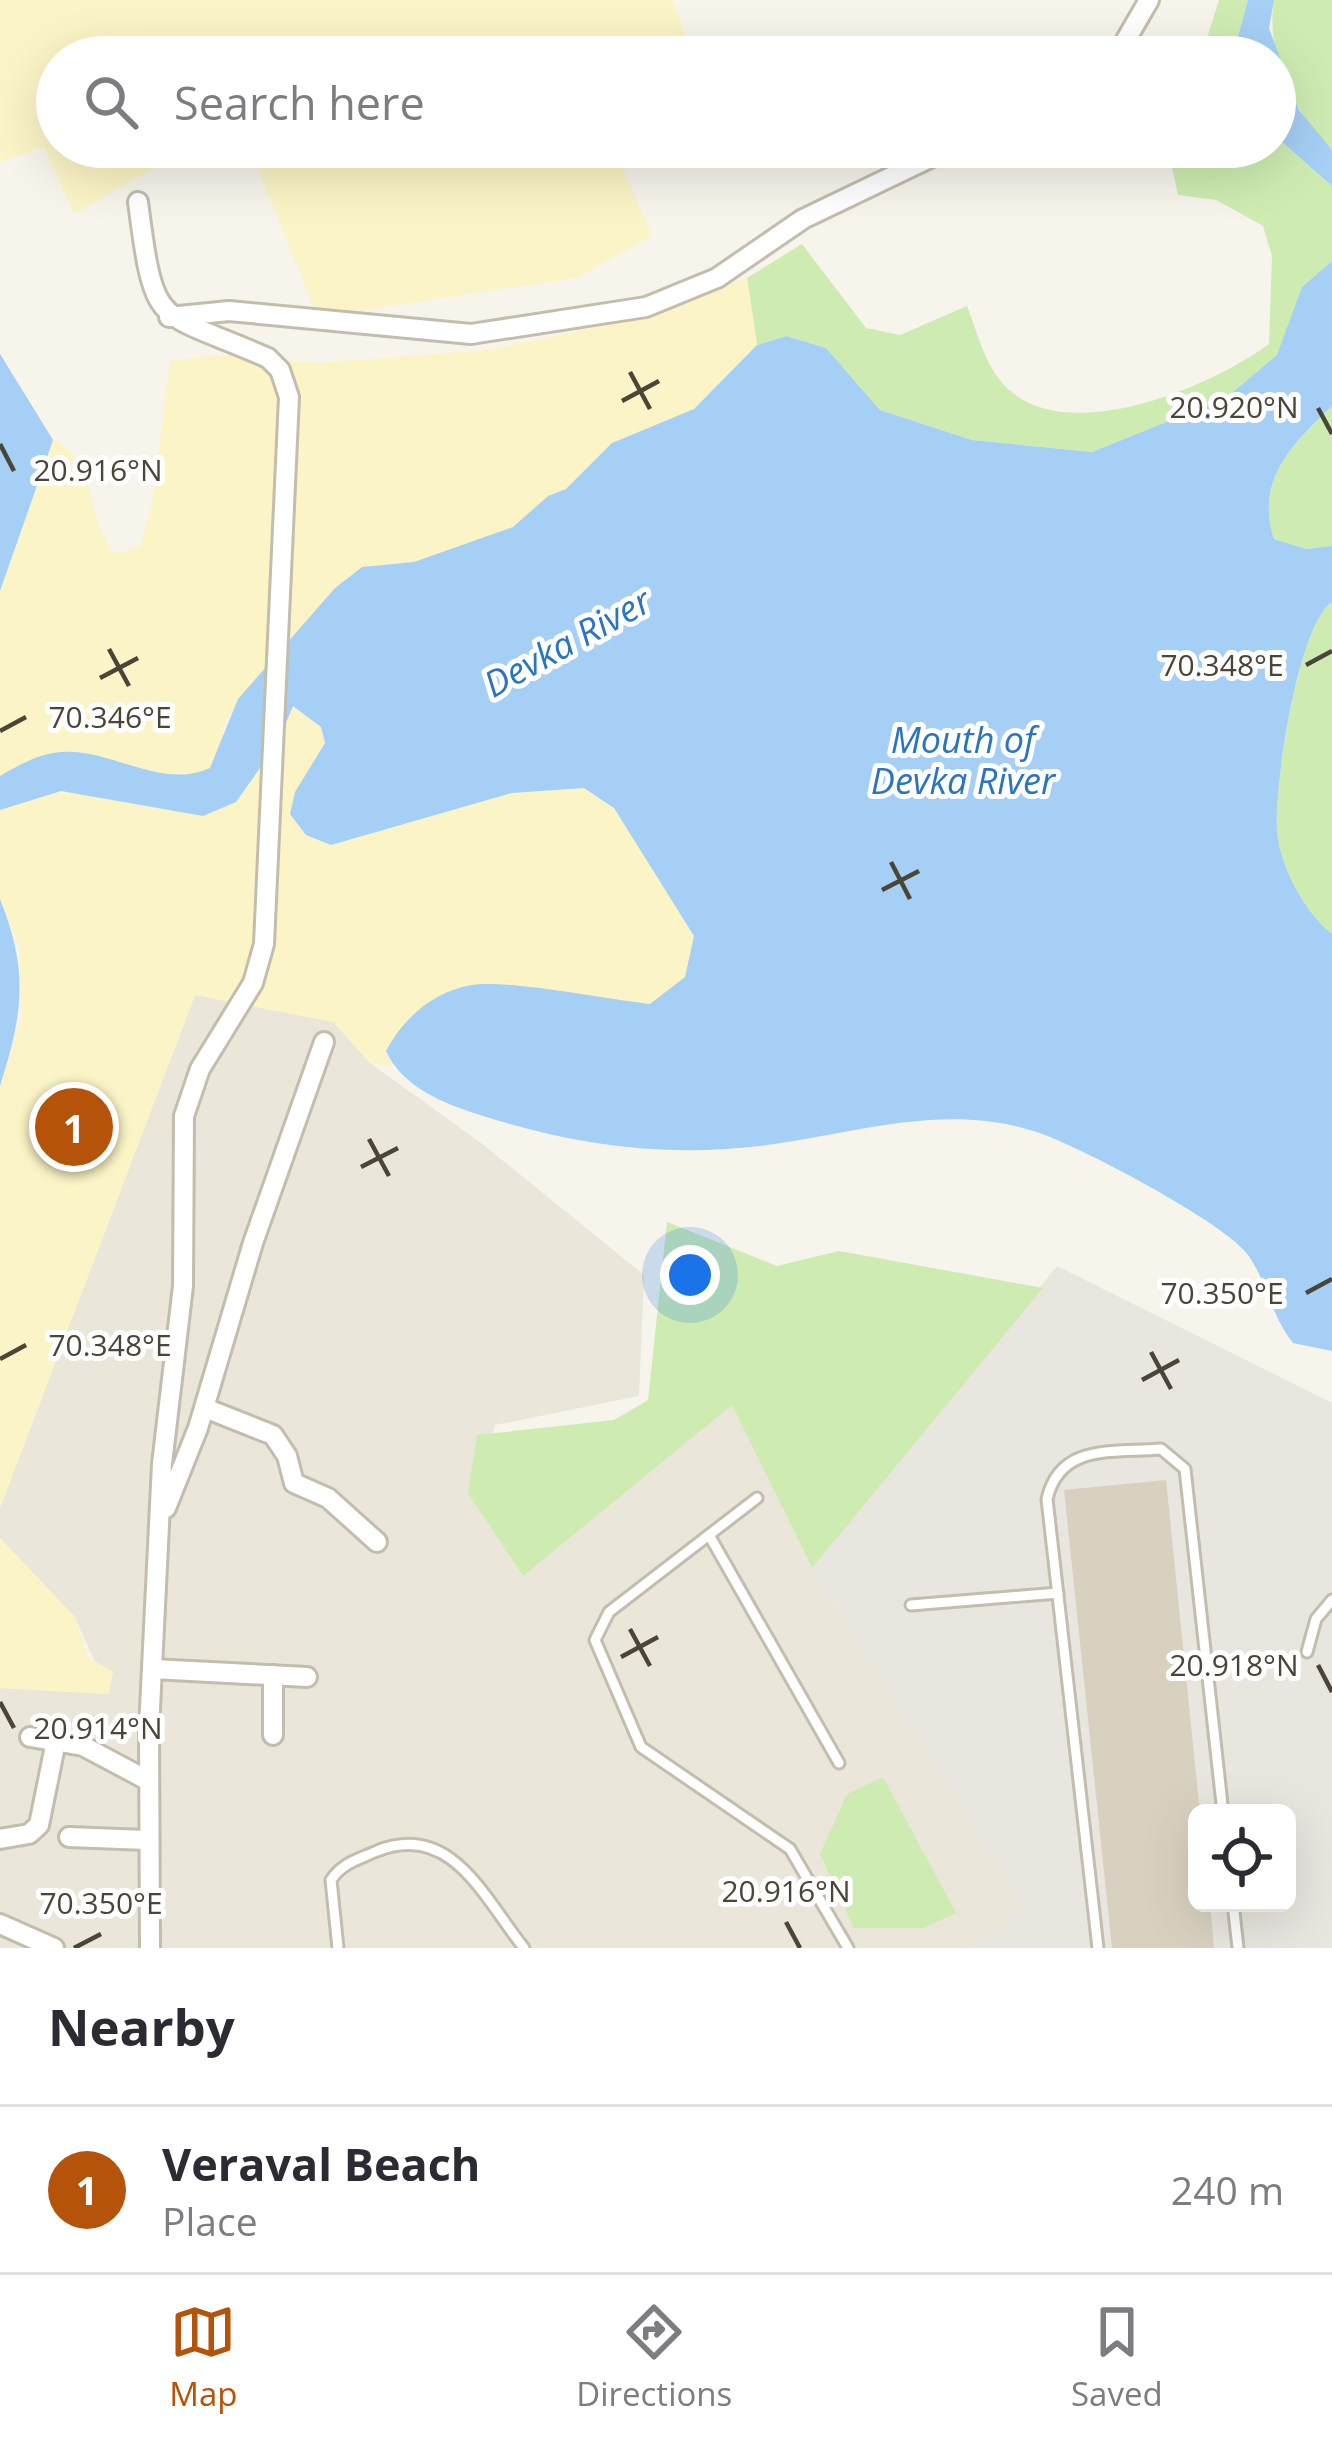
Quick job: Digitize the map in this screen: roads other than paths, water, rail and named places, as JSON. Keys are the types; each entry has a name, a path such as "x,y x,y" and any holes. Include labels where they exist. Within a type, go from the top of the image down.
{"street":[{"path":"1128,36 1149,0"},
{"path":"177,322 229,310 472,334 646,307 704,285 803,219 909,168"},
{"path":"138,202 149,286 177,322 268,358 280,370 289,397 264,944 253,983 200,1069 184,1116 183,1286 159,1523 147,1780 150,1948"},
{"path":"159,1523 205,1408 253,1243 324,1042"},
{"path":"205,1408 273,1435 287,1456 294,1483 328,1498 377,1542"},
{"path":"152,1669 307,1677"},
{"path":"273,1676 273,1735"},
{"path":"30,1737 83,1745 147,1780"},
{"path":"0,1839 29,1834 39,1825 56,1741"},
{"path":"69,1837 146,1840"},
{"path":"0,1924 51,1947"}],"lane":[{"path":"1098,1948 1047,1499 1059,1466 1075,1456 1161,1449 1172,1454 1189,1483 1222,1804"},
{"path":"758,1498 601,1620 595,1640 635,1737 650,1756 790,1849 848,1948"},
{"path":"709,1535 839,1763"},
{"path":"910,1605 1058,1594"},
{"path":"1306,1652 1316,1619 1332,1600"},
{"path":"338,1948 331,1880 340,1867 393,1845 420,1841 441,1850 460,1867 524,1948"},
{"path":"1234,1912 1238,1948"}],"water":[{"path":"1248,0 1274,0 1272,36 1238,36"},
{"path":"1296,102 1332,150 1332,186 1296,154"},
{"name":"Mouth of Devka River","path":"1332,261 1332,406 1280,465 1269,499 1269,518 1274,539 1306,549 1332,546 1332,602 1320,616 1299,673 1284,745 1277,830 1295,887 1332,934 1332,1351 1293,1343 1255,1266 1234,1241 1149,1186 1037,1132 1003,1123 935,1120 730,1149 658,1149 587,1142 516,1126 453,1105 414,1084 386,1051 410,1018 445,993 472,985 509,985 650,1004 685,977 694,936 614,808 584,788 512,793 331,845 306,835 290,814 295,792 325,743 321,727 293,706 277,744 236,802 203,816 61,791 0,810 0,776 54,753 99,756 174,774 210,768 238,699 335,588 362,567 414,562 513,527 548,496 566,489 612,443 694,409 757,345 786,336 826,348 880,410 972,440 1092,452 1226,398 1277,355 1302,287"},
{"path":"0,354 53,440 0,591"},
{"path":"0,899 15,949 20,993 0,1086"}],"place":[{"name":"Veraval Beach","path":"74,1127"}],"water label":[{"name":"Devka River","path":"567,642"}]}
